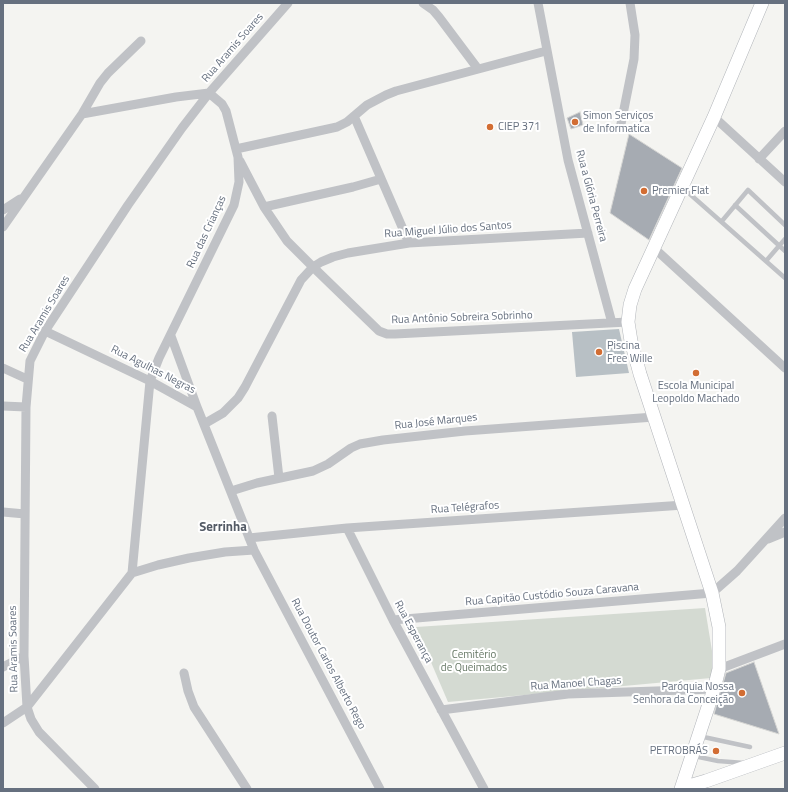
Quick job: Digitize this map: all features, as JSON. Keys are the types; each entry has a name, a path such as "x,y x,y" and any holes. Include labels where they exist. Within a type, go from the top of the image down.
{"main road":[{"path":"679,789 699,736 719,670 719,627 712,593 630,341 628,322 630,305 635,289 714,118 762,3"},
{"path":"679,789 757,764 785,753"}],"street":[{"name":"Rua Aramis Soares","path":"27,707 24,656 25,514 26,407 27,379 30,361 45,331 128,205 182,128 209,93 288,3"},
{"path":"423,3 433,10 439,17 478,69"},
{"name":"Rua a Glória Perreira","path":"538,3 568,160 612,323"},
{"path":"620,129 634,59 635,35 630,3"},
{"path":"3,227 82,114 108,73 142,41"},
{"path":"237,153 337,127 347,122 367,105 386,95 410,87 546,51"},
{"path":"82,114 182,96 209,93"},
{"name":"Rua das Crianças","path":"150,380 159,358 234,205 239,182 237,153 226,111 222,104 209,93"},
{"path":"354,116 409,243"},
{"path":"714,118 785,182"},
{"path":"759,159 785,132"},
{"name":"Rua Antônio Sobreira Sobrinho","path":"237,153 264,207 288,241 312,267 379,331 387,334 395,334 628,322"},
{"path":"264,207 353,188 381,180"},
{"path":"3,210 24,196"},
{"name":"Rua Miguel Júlio dos Santos","path":"312,267 333,257 348,253 409,243 588,233"},
{"path":"654,248 785,368"},
{"path":"204,424 223,413 238,398 293,295 312,267"},
{"name":"Rua Agulhas Negras","path":"45,331 150,380 197,407 254,550"},
{"path":"171,336 197,407"},
{"path":"3,368 27,379"},
{"path":"3,723 27,707 132,573 150,380"},
{"path":"3,406 26,407"},
{"path":"272,416 279,478"},
{"name":"Rua José Marques","path":"231,491 322,468 351,448 360,444 465,431 654,417"},
{"name":"Rua Telégrafos","path":"248,538 347,528 684,505"},
{"path":"3,512 25,514"},
{"path":"712,593 737,571 785,518"},
{"name":"Rua Esperança","path":"347,528 393,620 484,789"},
{"path":"766,540 785,532"},
{"path":"132,573 189,558 226,552 254,550"},
{"name":"Rua Doutor Carlos Alberto Rego","path":"254,550 380,789"},
{"name":"Rua Capitão Custódio Souza Caravana","path":"393,620 712,593"},
{"path":"719,670 785,644"},
{"path":"3,667 24,656"},
{"path":"184,673 188,691 194,707 247,789"},
{"name":"Rua Manoel Chagas","path":"441,710 568,694 714,689"},
{"path":"27,707 39,732 95,789"}],"lane":[{"path":"682,187 785,278"},
{"path":"722,221 748,190 785,224"},
{"path":"735,205 785,250"},
{"path":"766,261 785,239"},
{"path":"699,736 750,747"},
{"path":"692,755 718,761 757,764"}],"green space":[{"name":"Cemitério de Queimados","path":"705,608 714,663 711,678 448,702 416,627"}],"shaded area":[{"name":"Piscina Free Wille","path":"619,329 629,373 576,377 572,332"}],"building":[{"name":"Simon Serviços de Informatica","path":"580,112 583,125 571,129 567,118"},
{"name":"Premier Flat","path":"629,134 682,168 649,240 610,213"},
{"name":"Paróquia Nossa Senhora da Conceição","path":"754,662 779,734 714,714 726,673"}],"place":[{"name":"Simon Serviços de Informatica","path":"575,122"},
{"name":"CIEP 371","path":"490,127"},
{"name":"Premier Flat","path":"644,191"},
{"name":"Piscina Free Wille","path":"599,352"},
{"name":"Escola Municipal Leopoldo Machado","path":"696,373"},
{"name":"Paróquia Nossa Senhora da Conceição","path":"742,693"},
{"name":"PETROBRÁS","path":"716,751"}],"district":[{"name":"Serrinha","path":"223,528"}]}
